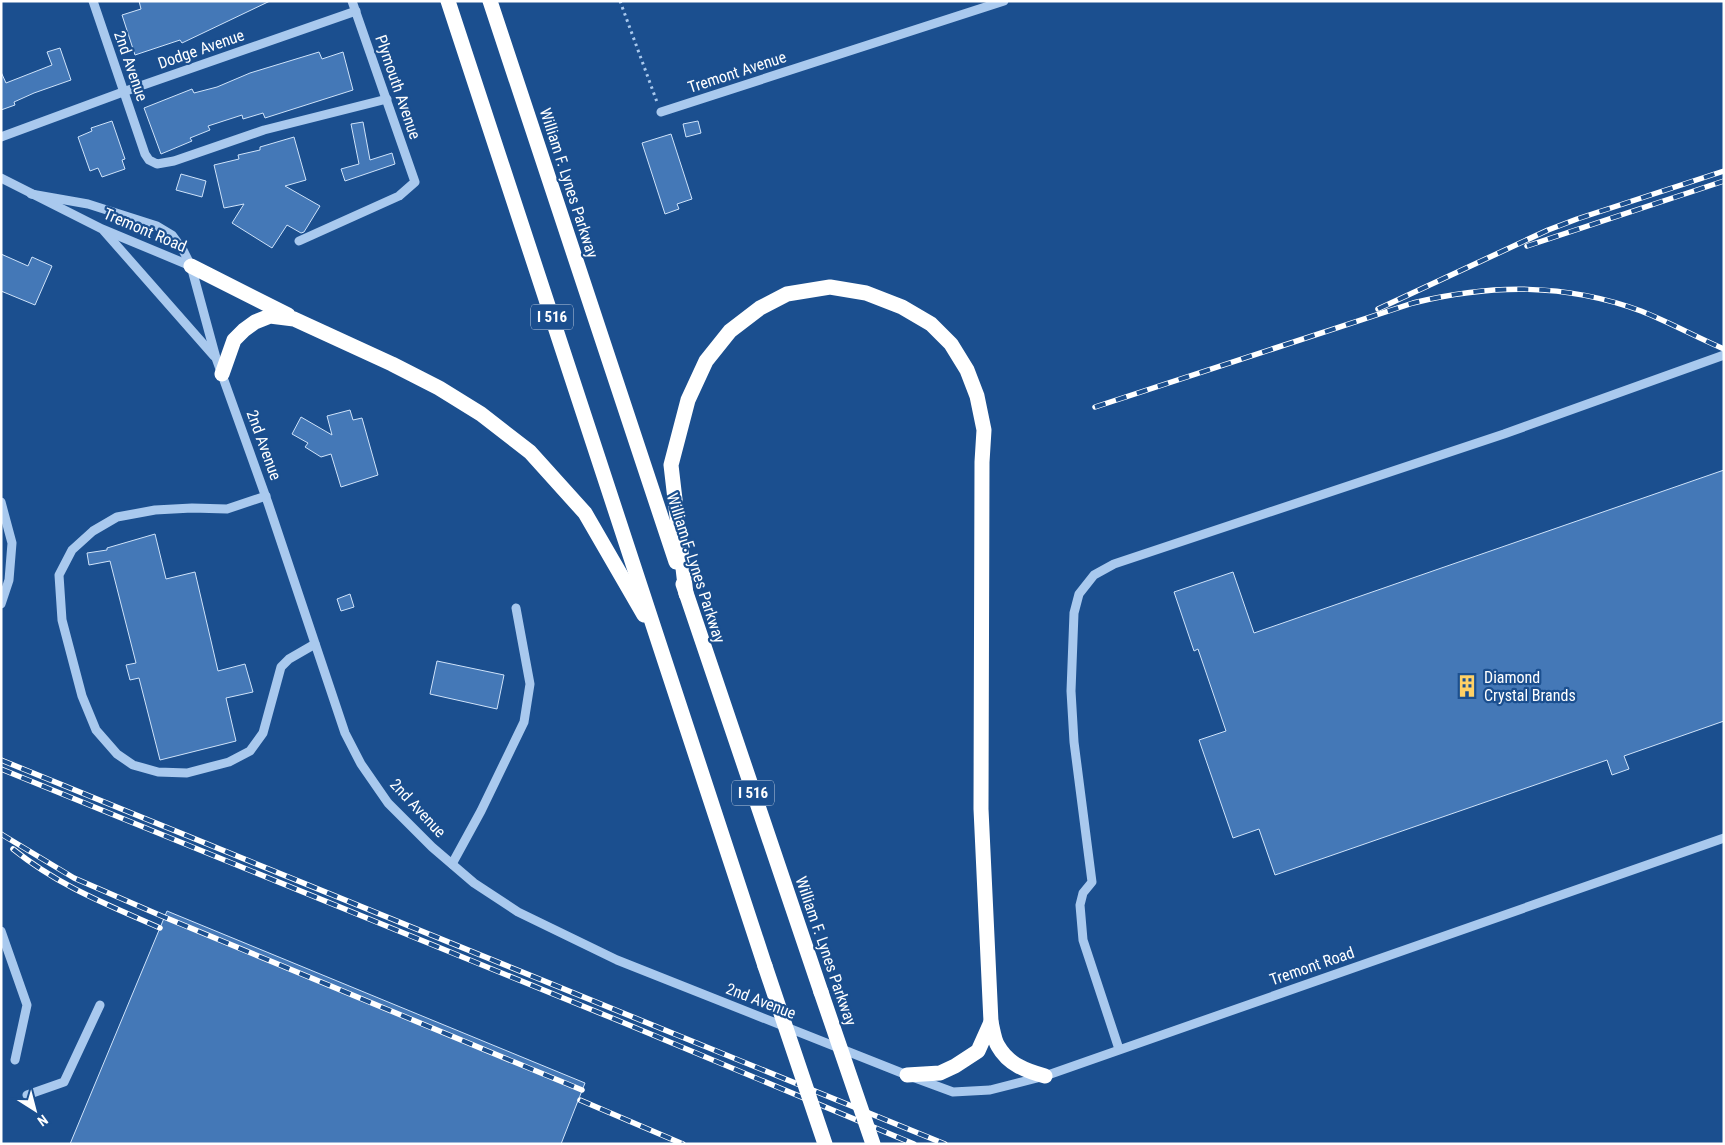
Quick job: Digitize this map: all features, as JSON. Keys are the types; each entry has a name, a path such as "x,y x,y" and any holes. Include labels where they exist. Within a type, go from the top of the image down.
{"highway":[{"name":"I 516","path":"448,1 764,966 825,1144"},
{"name":"William F. Lynes Parkway","path":"490,1 686,594 873,1144"},
{"path":"191,266 294,319 439,388 481,414 530,452 585,513 634,601 655,632"},
{"path":"686,594 671,465 692,392 706,361 730,331 760,308 788,294 830,287 866,292 902,307 931,324 950,344 967,370 977,396 984,430 982,462 981,809 991,1022 997,1046 1010,1060 1023,1070 1045,1076"},
{"path":"222,374 234,340 244,330 255,322 270,316 294,319"},
{"path":"907,1075 940,1073 955,1066 978,1051 991,1022"}],"street":[{"name":"2nd Avenue","path":"93,1 145,154 149,160 157,164 174,161 264,130 387,99"},
{"name":"Plymouth Avenue","path":"299,241 399,196 415,182 352,1"},
{"name":"Tremont Avenue","path":"661,112 1004,1"},
{"name":"Dodge Avenue","path":"1,137 356,10"},
{"name":"Tremont Road","path":"1,178 102,229 191,266"},
{"name":"Tremont Road","path":"31,194 88,204 156,226 172,235 184,250 191,266"},
{"path":"102,229 216,358"},
{"name":"2nd Avenue","path":"191,266 216,358 266,496 345,733 361,764 388,803 474,883 518,912 617,960 907,1075"},
{"path":"1120,1050 1083,940 1080,918 1080,905 1083,893 1092,882 1074,742 1071,681 1074,614 1079,594 1094,575 1114,564 1504,434 1724,355"},
{"path":"266,496 227,509 155,510 117,517 94,531 72,550 60,575 62,620 82,696 96,730 117,754 133,765 158,772 187,773 229,762 250,751 263,733 281,667 315,644"},
{"path":"1,502 12,543 9,580 1,604"},
{"path":"452,864 481,812 524,722 530,684 516,608"},
{"name":"Tremont Road","path":"907,1075 953,1092 990,1090 1045,1076 1724,838"},
{"path":"1,931 27,1005 15,1060"},
{"path":"27,1095 64,1082 100,1006"}],"path":[{"path":"620,1 661,112"}],"building":[{"path":"139,1 270,1 182,43 180,40 135,55 122,15 141,9"},
{"path":"60,48 71,80 34,93 14,102 15,105 1,110 1,72 6,83 52,65 47,52"},
{"path":"319,52 322,59 343,52 353,90 265,118 263,113 243,119 242,115 208,126 210,130 190,138 192,141 161,154 144,108 192,89 194,93 217,87 250,73"},
{"path":"112,121 125,159 122,160 125,169 102,177 98,168 90,171 78,137 92,131 91,128"},
{"path":"698,121 701,133 686,137 683,124"},
{"path":"363,122 370,160 392,153 395,164 345,181 341,169 359,164 351,124"},
{"path":"671,134 692,199 677,204 679,209 665,214 642,143"},
{"path":"294,137 306,180 285,186 320,206 304,232 301,233 287,225 272,248 232,223 244,204 224,208 214,165 239,159 238,155 260,150 260,147"},
{"path":"181,174 206,181 202,197 176,190"},
{"path":"1,254 28,266 32,257 52,266 35,305 1,291"},
{"path":"350,410 353,420 362,418 378,475 341,487 331,454 321,457 305,447 308,443 292,434 301,417 332,435 327,416"},
{"name":"Diamond Crystal Brands","path":"1724,470 1724,721 1624,756 1629,769 1612,775 1607,760 1275,875 1259,829 1233,838 1199,740 1226,731 1198,649 1194,651 1174,592 1233,572 1254,633"},
{"path":"155,534 166,579 195,572 218,671 245,664 253,692 226,698 236,741 160,760 139,678 130,680 126,665 136,663 110,561 89,565 87,553 107,550 107,548"},
{"path":"350,594 354,607 341,611 337,599"},
{"path":"437,661 504,675 497,709 430,694"},
{"path":"167,911 585,1083 561,1144 70,1144"}],"railway":[{"path":"1378,309 1548,230 1724,171"},
{"path":"1527,246 1724,181"},
{"path":"1095,407 1413,303 1471,292 1528,289 1584,295 1641,311 1724,349"},
{"path":"1,760 945,1144"},
{"path":"1,769 617,1020 914,1144"},
{"path":"1,834 74,878 582,1090"},
{"path":"13,849 65,884 160,928"},
{"path":"580,1100 683,1144"}],"place":[{"name":"Diamond Crystal Brands","path":"1467,686"}]}
